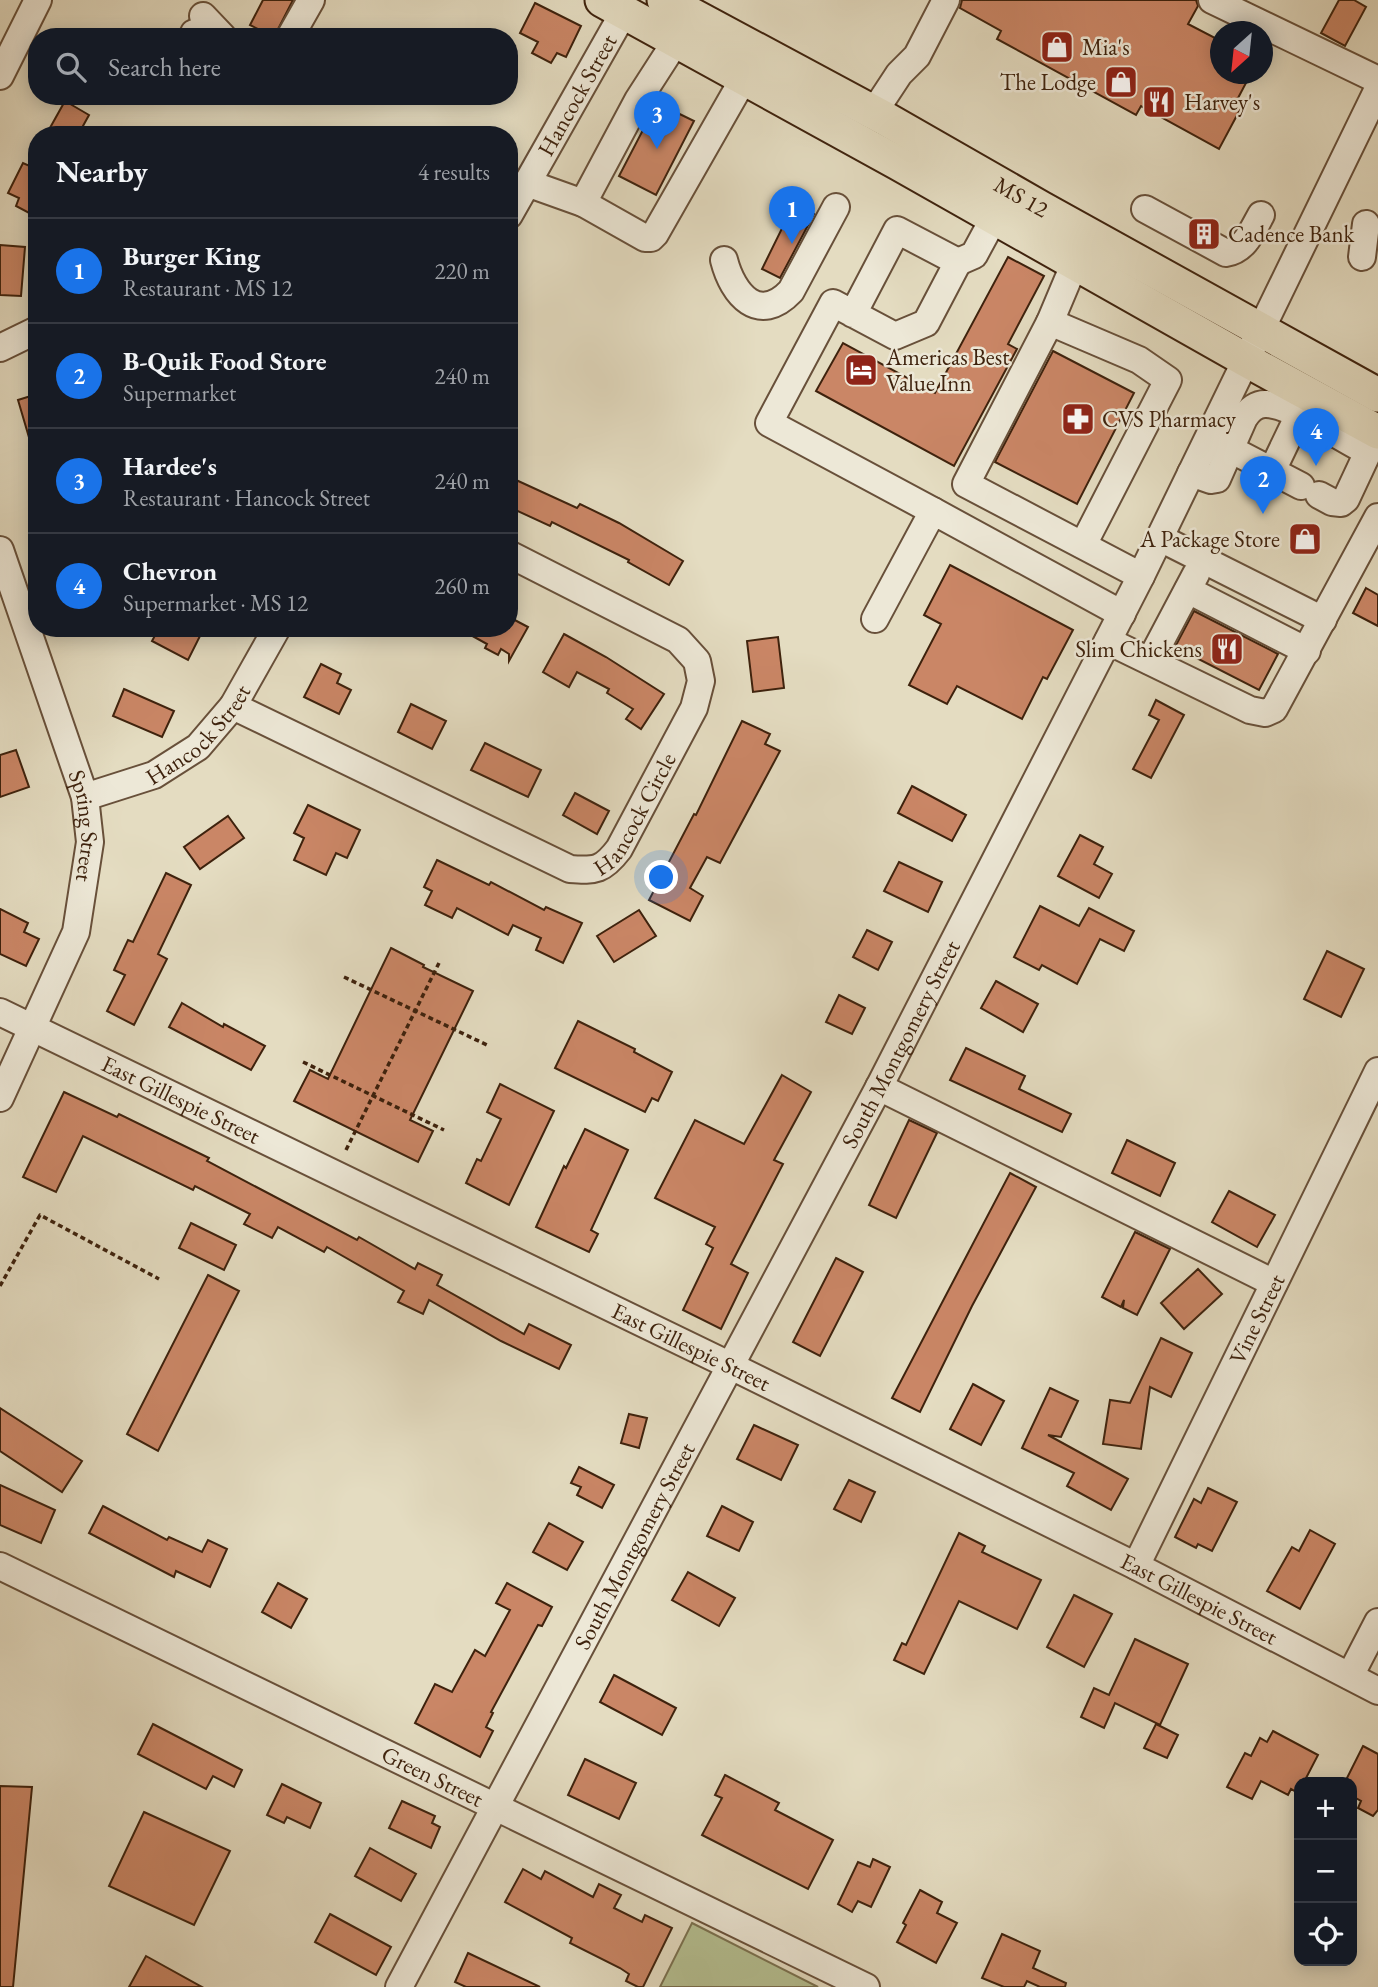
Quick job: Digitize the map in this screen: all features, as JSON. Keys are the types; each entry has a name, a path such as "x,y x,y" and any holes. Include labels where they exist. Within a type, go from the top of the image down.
{"main road":[{"name":"MS 12","path":"664,0 744,78 1246,360 1304,405 1375,439"},
{"name":"MS 12","path":"613,6 698,31 879,115 1378,395"},
{"path":"813,117 854,119 872,129 879,126 879,115"}],"street":[{"path":"0,76 38,0"},
{"path":"295,28 310,0"},
{"path":"879,115 892,83 917,56 946,0"},
{"path":"1212,0 1378,80"},
{"name":"Hancock Street","path":"518,199 613,6"},
{"path":"583,203 638,100 698,31"},
{"path":"527,183 583,203 645,238 651,238 744,78"},
{"name":"South Montgomery Street","path":"399,1987 879,1087 1122,614 1191,473 1227,436 1246,360 1378,89"},
{"path":"724,260 728,276 746,300 759,306 773,306 791,291 836,207"},
{"path":"1145,209 1226,253 1235,252 1244,244 1261,215"},
{"path":"995,218 974,255 958,262 926,323 895,336 833,303 769,423 1122,614"},
{"path":"1362,257 1366,224"},
{"path":"853,314 897,230 958,262"},
{"path":"1074,265 1051,322 966,484 1141,576"},
{"path":"1051,322 1139,360 1168,380 1083,545"},
{"path":"0,348 28,334"},
{"path":"1272,471 1304,405 1264,403 1250,409 1227,436 1272,471 1332,502 1341,503 1346,499 1375,439"},
{"path":"875,619 933,510"},
{"path":"1108,641 1250,710 1265,713 1274,709 1378,517"},
{"path":"1160,538 1322,620"},
{"name":"Spring Street","path":"0,550 28,631"},
{"name":"Hancock Circle","path":"233,706 570,869 592,870 607,864 619,849 694,708 701,681 697,661 678,640 518,559"},
{"path":"1150,662 1203,560"},
{"path":"1188,590 1307,651"},
{"name":"Spring Street","path":"0,1098 76,932 90,842 85,797 30,637"},
{"name":"Hancock Street","path":"85,797 153,775 198,747 233,706 272,637"},
{"name":"East Gillespie Street","path":"0,1012 729,1365 1136,1566 1378,1691"},
{"name":"Vine Street","path":"1136,1566 1378,1071"},
{"path":"879,1087 1274,1283"},
{"name":"Green Street","path":"0,1566 866,1987"},
{"path":"1350,1676 1378,1622"}],"path":[{"path":"346,1150 439,963"},
{"path":"344,977 487,1045"},
{"path":"303,1062 444,1130"},
{"path":"0,1286 40,1215 159,1279"}],"green space":[{"path":"692,1923 818,1987 660,1987"}],"building":[{"path":"263,0 293,0 279,28 256,28 250,25"},
{"path":"962,0 1196,0 1198,6 1188,24 1210,35 1210,84 1245,84 1237,100 1243,104 1219,149 1141,106 1136,115 997,39 1001,31 960,8"},
{"path":"1339,0 1354,0 1366,7 1345,46 1321,33"},
{"path":"535,3 581,26 566,57 557,53 551,63 532,53 538,42 520,33"},
{"path":"657,103 694,121 656,195 619,176"},
{"path":"63,105 72,105 89,115 83,126 51,126"},
{"path":"23,163 28,165 28,212 16,206 19,198 8,193"},
{"path":"794,204 814,214 780,278 762,269"},
{"path":"0,245 25,247 21,296 0,295"},
{"name":"Americas Best Value Inn","path":"1008,257 1044,276 1008,344 1017,349 954,466 816,391 843,343 935,393"},
{"name":"CVS Pharmacy","path":"1053,351 1134,393 1077,504 995,462"},
{"path":"28,397 28,434 18,400"},
{"path":"518,481 577,508 580,504 619,523 683,561 669,585 628,562 629,560 552,522 550,526 518,511"},
{"path":"950,565 1073,630 1047,679 1043,677 1022,719 957,686 947,704 909,685 941,624 924,615"},
{"path":"1366,588 1378,595 1378,626 1353,613"},
{"name":"Slim Chickens","path":"1194,611 1278,654 1259,690 1175,647"},
{"path":"518,622 528,627 509,661 509,654 501,649 498,655 485,648 487,644 474,637 518,637"},
{"path":"564,634 664,694 641,729 626,719 633,709 607,693 609,689 577,672 569,687 543,672"},
{"path":"154,637 200,637 188,660 152,641"},
{"path":"778,637 784,688 753,692 747,641"},
{"path":"321,664 341,674 337,683 351,690 339,714 304,697"},
{"path":"124,689 174,711 162,737 113,716"},
{"path":"1156,700 1184,715 1151,778 1133,769 1159,720 1149,715"},
{"path":"411,704 446,721 432,749 398,732"},
{"path":"742,721 770,734 765,744 780,751 720,863 707,857 690,888 703,896 690,921 649,900 694,814 696,815"},
{"path":"485,743 541,770 528,797 471,770"},
{"path":"16,750 29,787 0,797 0,755"},
{"path":"912,786 966,815 952,841 898,813"},
{"path":"575,793 609,811 597,834 563,815"},
{"path":"308,805 360,830 347,858 336,853 326,875 294,860 304,838 294,833"},
{"path":"228,816 244,838 200,869 184,847"},
{"path":"1080,835 1103,847 1094,864 1112,874 1099,898 1058,876"},
{"path":"437,860 489,885 491,882 544,910 546,907 582,923 563,963 536,950 541,938 513,925 508,935 457,908 452,918 425,905 432,891 424,887"},
{"path":"899,862 942,882 928,912 884,891"},
{"path":"166,873 191,885 158,954 167,959 134,1025 107,1011 125,975 114,970 128,940 133,942"},
{"path":"1040,906 1079,926 1089,908 1134,931 1124,951 1100,939 1077,984 1042,965 1039,970 1014,957"},
{"path":"0,909 28,923 24,932 39,939 26,966 0,954"},
{"path":"639,910 656,936 614,962 597,936"},
{"path":"867,930 892,942 878,970 853,957"},
{"path":"391,948 473,991 410,1120 433,1131 418,1162 294,1101 310,1070 328,1079"},
{"path":"1327,951 1364,969 1341,1017 1304,999"},
{"path":"996,981 1038,1004 1023,1032 981,1008"},
{"path":"839,995 865,1008 852,1034 826,1022"},
{"path":"182,1003 223,1027 224,1024 265,1046 251,1070 169,1027"},
{"path":"578,1021 635,1049 634,1052 672,1072 658,1101 652,1098 645,1112 555,1068"},
{"path":"966,1048 1025,1076 1019,1089 1071,1114 1062,1132 950,1080"},
{"path":"782,1075 811,1092 774,1160 783,1164 731,1264 748,1273 721,1329 683,1310 713,1248 706,1244 715,1227 655,1198 695,1120 744,1144"},
{"path":"500,1084 554,1111 509,1205 466,1183 477,1159 481,1161 501,1119 487,1112"},
{"path":"64,1092 117,1117 119,1114 209,1158 207,1161 357,1240 359,1237 415,1269 418,1263 442,1275 437,1285 524,1334 529,1324 571,1345 559,1369 501,1341 429,1300 423,1314 398,1302 404,1291 327,1247 324,1252 278,1227 272,1238 244,1224 250,1214 195,1186 193,1190 83,1136 56,1192 23,1177"},
{"path":"909,1120 937,1133 896,1218 869,1205"},
{"path":"585,1129 628,1150 591,1230 598,1234 589,1252 536,1227 564,1166 566,1168"},
{"path":"1127,1140 1175,1163 1160,1196 1112,1173"},
{"path":"1010,1173 1036,1187 972,1306 920,1412 892,1398"},
{"path":"1229,1191 1275,1215 1257,1247 1212,1222"},
{"path":"191,1223 236,1245 224,1270 179,1248"},
{"path":"1135,1232 1170,1249 1137,1315 1123,1308 1124,1300 1121,1307 1102,1297"},
{"path":"836,1258 863,1272 820,1356 793,1342"},
{"path":"1198,1269 1222,1294 1184,1329 1161,1303"},
{"path":"208,1275 239,1291 158,1451 127,1434"},
{"path":"1161,1338 1192,1353 1171,1397 1150,1387 1141,1449 1103,1444 1110,1400 1130,1403"},
{"path":"973,1384 1004,1401 981,1445 950,1429"},
{"path":"1050,1388 1078,1401 1061,1437 1048,1435 1128,1479 1111,1510 1067,1486 1074,1473 1022,1448"},
{"path":"0,1408 82,1461 62,1492 0,1451"},
{"path":"629,1414 647,1418 639,1448 621,1443"},
{"path":"754,1425 798,1445 781,1480 737,1459"},
{"path":"579,1467 614,1485 602,1508 577,1495 581,1487 571,1483"},
{"path":"849,1480 875,1492 861,1522 834,1509"},
{"path":"0,1485 55,1510 41,1543 0,1525"},
{"path":"1208,1488 1237,1502 1212,1551 1198,1544 1196,1548 1175,1537 1194,1499 1201,1503"},
{"path":"103,1506 167,1540 169,1537 202,1552 208,1540 227,1549 210,1587 176,1571 174,1577 89,1533"},
{"path":"722,1506 753,1522 739,1551 707,1536"},
{"path":"549,1523 583,1542 567,1570 533,1552"},
{"path":"1310,1530 1335,1544 1300,1609 1267,1591 1292,1547 1299,1551"},
{"path":"959,1533 985,1546 982,1552 1041,1580 1017,1629 959,1601 924,1674 894,1660 902,1643 906,1645"},
{"path":"688,1572 735,1598 719,1626 672,1600"},
{"path":"278,1583 307,1599 291,1628 262,1612"},
{"path":"507,1583 552,1607 542,1626 538,1625 491,1712 493,1713 486,1727 493,1731 480,1757 415,1723 435,1684 452,1692 475,1650 485,1656 510,1610 496,1603"},
{"path":"1074,1595 1112,1614 1084,1667 1047,1647"},
{"path":"1135,1639 1188,1664 1160,1725 1115,1703 1104,1728 1081,1717 1094,1688 1109,1695"},
{"path":"614,1675 676,1708 662,1735 600,1702"},
{"path":"153,1724 242,1770 234,1787 213,1776 206,1789 138,1754"},
{"path":"1156,1724 1178,1735 1167,1758 1144,1748"},
{"path":"1273,1731 1318,1755 1307,1777 1294,1777 1294,1791 1291,1789 1288,1795 1261,1781 1252,1799 1227,1787 1245,1753 1251,1756 1260,1738 1267,1742"},
{"path":"1363,1746 1378,1754 1378,1810 1373,1816 1358,1808 1361,1801 1357,1799 1357,1777 1348,1777"},
{"path":"585,1759 636,1783 619,1819 568,1795"},
{"path":"725,1775 779,1803 775,1810 833,1840 808,1889 702,1835 722,1798 715,1795"},
{"path":"282,1784 321,1803 310,1828 287,1817 284,1823 267,1815"},
{"path":"0,1786 32,1787 13,1987 0,1987"},
{"path":"402,1801 435,1816 432,1823 440,1827 431,1848 389,1828"},
{"path":"144,1812 230,1851 194,1925 109,1886"},
{"path":"370,1848 416,1874 401,1901 355,1876"},
{"path":"873,1859 890,1867 871,1907 858,1901 852,1912 838,1904 858,1862 870,1867"},
{"path":"523,1869 541,1879 545,1871 593,1897 599,1884 621,1895 614,1908 642,1922 645,1915 672,1928 643,1987 626,1981 629,1974 620,1968 570,1943 572,1938 505,1902"},
{"path":"920,1890 942,1902 937,1913 957,1923 936,1963 897,1942 906,1925 903,1923"},
{"path":"330,1914 391,1947 376,1975 315,1942"},
{"path":"1002,1934 1040,1951 1033,1968 1066,1983 1065,1987 1040,1987 1027,1981 1024,1987 1004,1987 982,1978"},
{"path":"468,1953 540,1987 466,1987 455,1982"},
{"path":"146,1956 202,1987 129,1987"}],"place":[{"name":"Mia's","path":"1057,47"},
{"name":"The Lodge","path":"1121,82"},
{"name":"Harvey's","path":"1159,102"},
{"name":"Hardee's","path":"657,149"},
{"name":"Cadence Bank","path":"1204,234"},
{"name":"Burger King","path":"792,244"},
{"name":"Americas Best Value Inn","path":"861,370"},
{"name":"CVS Pharmacy","path":"1078,419"},
{"name":"Chevron","path":"1316,466"},
{"name":"B-Quik Food Store","path":"1263,514"},
{"name":"A Package Store","path":"1305,539"},
{"name":"Slim Chickens","path":"1227,649"}]}
